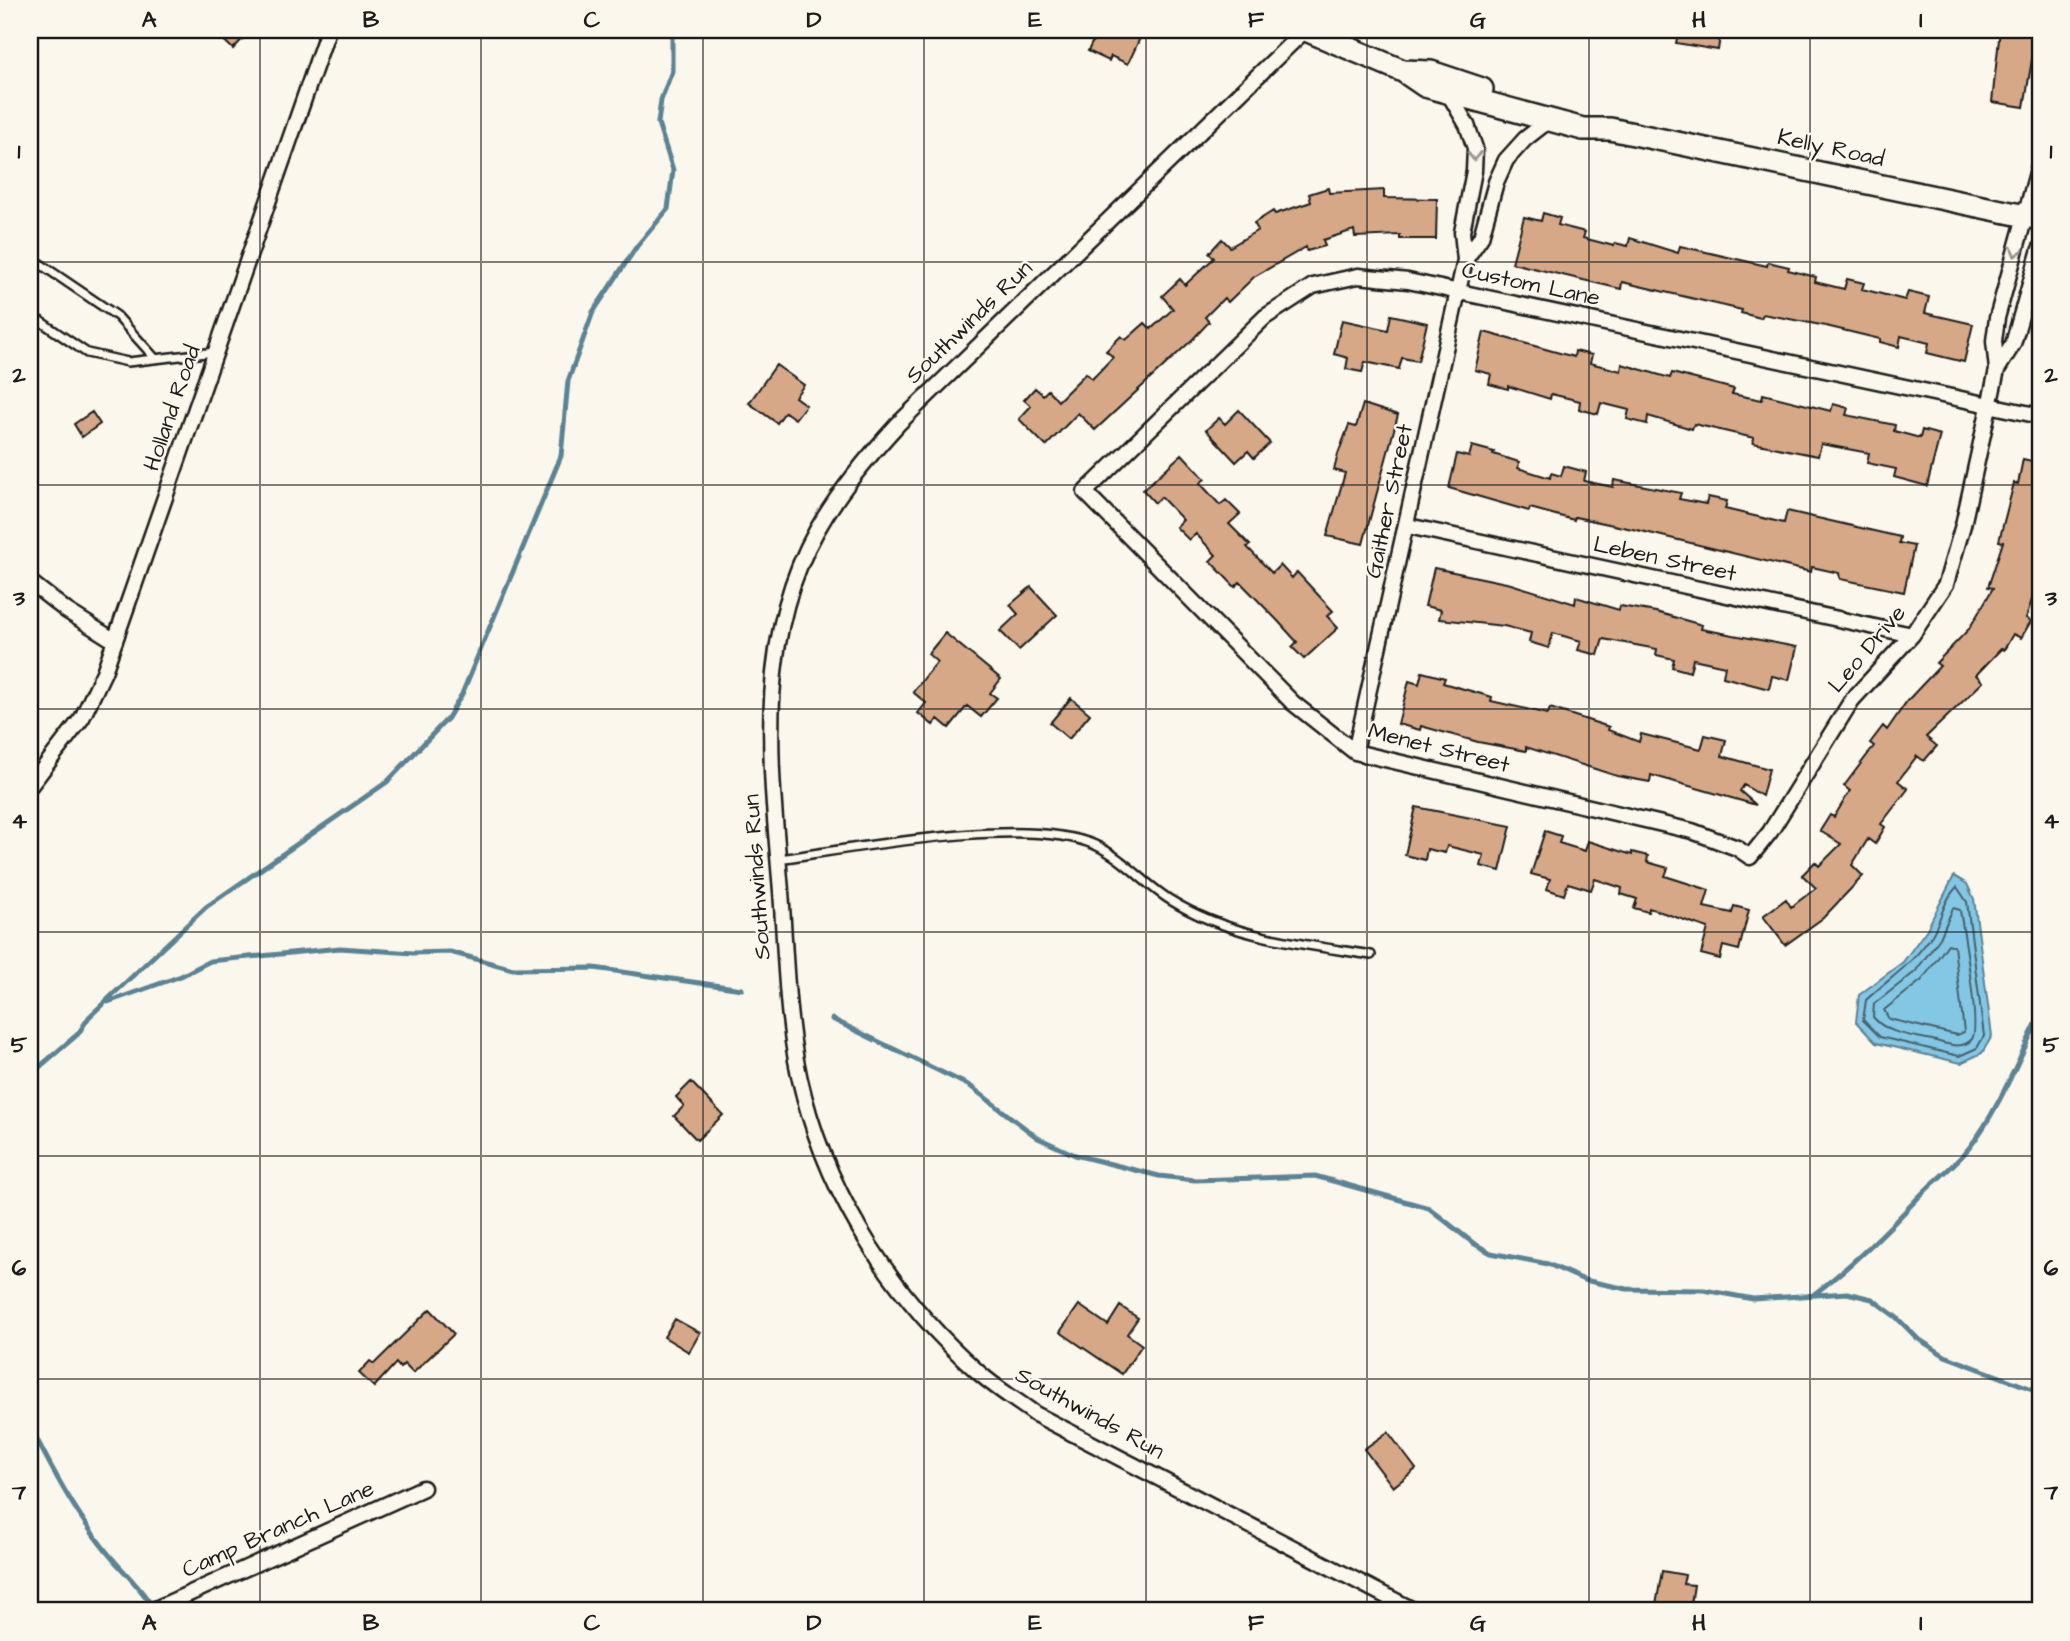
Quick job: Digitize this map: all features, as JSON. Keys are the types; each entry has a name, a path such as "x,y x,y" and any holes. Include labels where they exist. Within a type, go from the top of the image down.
{"street":[{"name":"Holland Road","path":"30,786 82,718 115,641 328,30"},
{"name":"Kelly Road","path":"1306,30 1403,71 1425,86 1548,121 1583,129 1610,129 2033,218"},
{"name":"Southwinds Run","path":"1306,30 898,424 852,475 816,531 780,624 773,671 769,723 778,859 792,1026 803,1095 821,1150 860,1234 900,1291 978,1373 1035,1414 1415,1611"},
{"name":"Kelly Road","path":"1403,71 1431,72 1586,117 1610,129"},
{"name":"Gaither Street","path":"1449,94 1467,125 1475,148 1474,171 1462,232 1465,260"},
{"name":"Gaither Street","path":"1355,752 1408,526 1465,260 1482,237 1496,182 1506,160 1525,139 1548,121"},
{"name":"Leo Drive","path":"1997,370 1994,341 1997,318 2033,218 2040,162"},
{"name":"Leo Drive","path":"1750,857 1770,832 1852,700 1912,635 1945,584 1963,525 1997,370 2017,334 2040,249"},
{"name":"Custom Lane","path":"1085,492 1265,317 1313,286 1358,276 1408,281 2040,416"},
{"name":"Menet Street","path":"1085,492 1293,703 1355,752 1692,831 1726,843 1750,857"},
{"name":"Leben Street","path":"1408,526 1912,635"},
{"path":"30,582 67,611 115,641"},
{"name":"Camp Branch Lane","path":"152,1611 423,1488"}],"lane":[{"path":"30,257 117,316 154,357"},
{"path":"40,321 87,353 128,362 216,352"},
{"path":"778,859 943,838 1011,833 1059,836 1094,845 1123,863 1170,900 1205,919 1253,935 1371,956"}],"water":[{"path":"1954,876 1967,884 1974,899 1992,1036 1982,1053 1961,1063 1876,1043 1856,1022 1859,995 1903,962 1927,929"}],"building":[{"path":"213,30 251,30 233,49"},
{"path":"1098,30 1122,30 1140,38 1128,64 1111,56 1109,61 1088,51"},
{"path":"1679,30 1721,30 1718,50 1676,43"},
{"path":"2000,30 2037,30 2024,107 1992,102"},
{"path":"1328,188 1329,193 1384,190 1384,198 1437,199 1436,239 1400,239 1400,235 1355,237 1354,230 1323,240 1325,246 1307,251 1306,247 1254,277 1228,302 1224,298 1205,317 1209,322 1192,340 1095,430 1078,413 1046,446 1019,419 1031,406 1024,400 1035,388 1043,395 1048,390 1058,401 1086,373 1092,379 1113,357 1106,351 1121,336 1126,340 1145,323 1151,329 1173,309 1162,296 1180,279 1185,285 1214,258 1209,253 1222,239 1230,247 1258,230 1254,223 1273,211 1275,214 1311,202 1309,194"},
{"path":"1543,213 1560,218 1558,225 1585,232 1583,238 1614,246 1615,243 1628,246 1630,238 1678,253 1680,246 1767,266 1768,262 1789,267 1788,270 1816,277 1815,282 1844,289 1847,279 1864,283 1862,289 1905,300 1908,292 1929,297 1925,313 1973,324 1964,362 1927,353 1929,343 1901,336 1899,347 1880,342 1880,339 1826,326 1763,314 1761,318 1741,313 1742,310 1622,282 1621,289 1512,263 1524,217 1541,221"},
{"path":"1391,315 1427,323 1418,361 1402,358 1399,369 1365,362 1362,372 1346,369 1348,358 1334,354 1342,320 1388,330"},
{"path":"1484,332 1574,357 1575,351 1592,355 1590,363 1621,371 1622,364 1670,378 1672,373 1734,389 1732,394 1762,400 1763,394 1831,411 1833,404 1848,408 1846,415 1895,425 1894,431 1920,438 1922,430 1940,435 1927,486 1894,477 1896,469 1867,463 1869,453 1821,444 1818,456 1753,443 1754,438 1694,424 1692,429 1648,416 1647,424 1627,419 1629,410 1601,403 1598,414 1579,409 1580,401 1551,394 1550,399 1508,386 1508,389 1489,384 1491,374 1475,370"},
{"path":"776,365 804,385 795,397 806,405 795,419 785,412 777,423 749,403"},
{"path":"1363,404 1398,415 1363,544 1327,536 1345,473 1334,470 1338,454 1349,425 1356,427"},
{"path":"1239,410 1270,443 1254,458 1248,451 1236,462 1206,430 1219,418 1225,424"},
{"path":"92,412 100,424 82,437 74,424"},
{"path":"1472,446 1519,462 1518,468 1550,478 1551,473 1561,476 1564,466 1586,472 1584,481 1613,487 1614,480 1681,493 1679,499 1706,504 1708,497 1727,501 1725,509 1784,523 1787,511 1900,537 1899,543 1914,546 1904,592 1840,579 1839,573 1812,567 1811,572 1637,530 1575,517 1574,520 1530,508 1529,511 1449,488 1457,454 1469,457"},
{"path":"1182,454 1205,479 1200,483 1220,505 1226,500 1240,514 1229,524 1272,573 1280,565 1292,578 1297,572 1333,611 1327,616 1338,628 1304,659 1292,647 1297,642 1277,620 1240,582 1235,587 1210,561 1216,555 1196,534 1189,540 1176,527 1183,520 1161,497 1155,503 1143,490"},
{"path":"2023,459 2040,463 2040,575 2026,618 2031,621 2021,638 2013,634 2004,650 2001,649 1976,675 1983,682 1926,737 1937,746 1924,761 1917,756 1898,781 1908,789 1881,824 1885,827 1875,844 1868,839 1852,865 1863,876 1823,918 1785,945 1763,916 1786,899 1791,907 1816,888 1802,875 1815,862 1819,866 1841,844 1820,831 1830,815 1834,817 1850,791 1844,786 1874,746 1870,743 1883,726 1887,730 1907,701 1940,666 1936,663 1969,629 1993,588 1988,587 2003,542 1999,541 2014,483 2018,484"},
{"path":"1434,568 1511,584 1575,604 1576,597 1619,610 1620,606 1656,612 1702,625 1701,629 1797,647 1789,680 1772,676 1769,689 1723,677 1725,666 1693,659 1690,672 1672,667 1674,659 1656,655 1657,649 1603,639 1598,655 1578,650 1581,641 1553,633 1549,648 1529,642 1531,633 1504,626 1439,619 1441,610 1425,606"},
{"path":"1031,587 1057,615 1019,650 1000,631 1018,614 1010,605"},
{"path":"945,633 1001,679 990,693 997,698 981,717 967,706 949,728 938,719 933,725 918,713 926,703 913,692 937,662 928,654"},
{"path":"1422,672 1445,678 1443,683 1492,697 1491,701 1548,714 1550,708 1609,727 1608,730 1639,742 1641,734 1701,749 1705,735 1726,740 1722,756 1769,769 1762,796 1744,785 1740,791 1756,805 1651,775 1650,782 1617,776 1526,747 1526,751 1478,742 1421,726 1420,730 1398,724 1409,681 1419,684"},
{"path":"1071,698 1090,714 1069,739 1050,723"},
{"path":"1416,807 1511,826 1500,871 1481,866 1484,855 1447,846 1445,853 1427,849 1425,860 1405,855"},
{"path":"1545,831 1561,836 1559,843 1585,851 1588,841 1632,855 1632,852 1648,856 1647,862 1668,868 1665,876 1709,890 1704,907 1732,913 1734,906 1749,910 1739,950 1723,946 1720,959 1701,954 1708,928 1649,908 1648,912 1634,908 1637,899 1621,894 1622,888 1595,879 1591,890 1568,883 1564,895 1547,889 1550,879 1531,874"},
{"path":"691,1082 723,1115 697,1140 674,1116 684,1106 676,1097"},
{"path":"1079,1305 1108,1325 1120,1306 1138,1318 1127,1334 1142,1345 1122,1374 1060,1332"},
{"path":"430,1309 454,1334 413,1373 404,1364 400,1368 396,1363 374,1387 359,1373 370,1361 374,1364"},
{"path":"675,1319 700,1333 689,1352 664,1337"},
{"path":"1388,1432 1416,1469 1393,1487 1364,1449"},
{"path":"1662,1571 1685,1575 1683,1584 1694,1585 1690,1611 1655,1611"}],"waterway":[{"path":"30,1075 78,1034 89,1017 206,907 387,782 448,718 462,694 561,456 568,381 593,312 637,246 668,209 673,170 658,123 661,100 672,71 672,30"},
{"path":"108,1002 181,976 210,961 340,948 413,953 450,952 513,969 594,968 742,989"},
{"path":"1813,1295 1866,1250 1969,1148 1999,1101 2040,1016"},
{"path":"832,1019 970,1086 1038,1138 1075,1155 1159,1176 1195,1180 1315,1176 1429,1208 1473,1243 1491,1253 1548,1264 1584,1280 1627,1289 1704,1290 1753,1299 1847,1293 1872,1299 1896,1317 1917,1338 1945,1356 2040,1392"},
{"path":"30,1426 84,1521 154,1609"}]}
